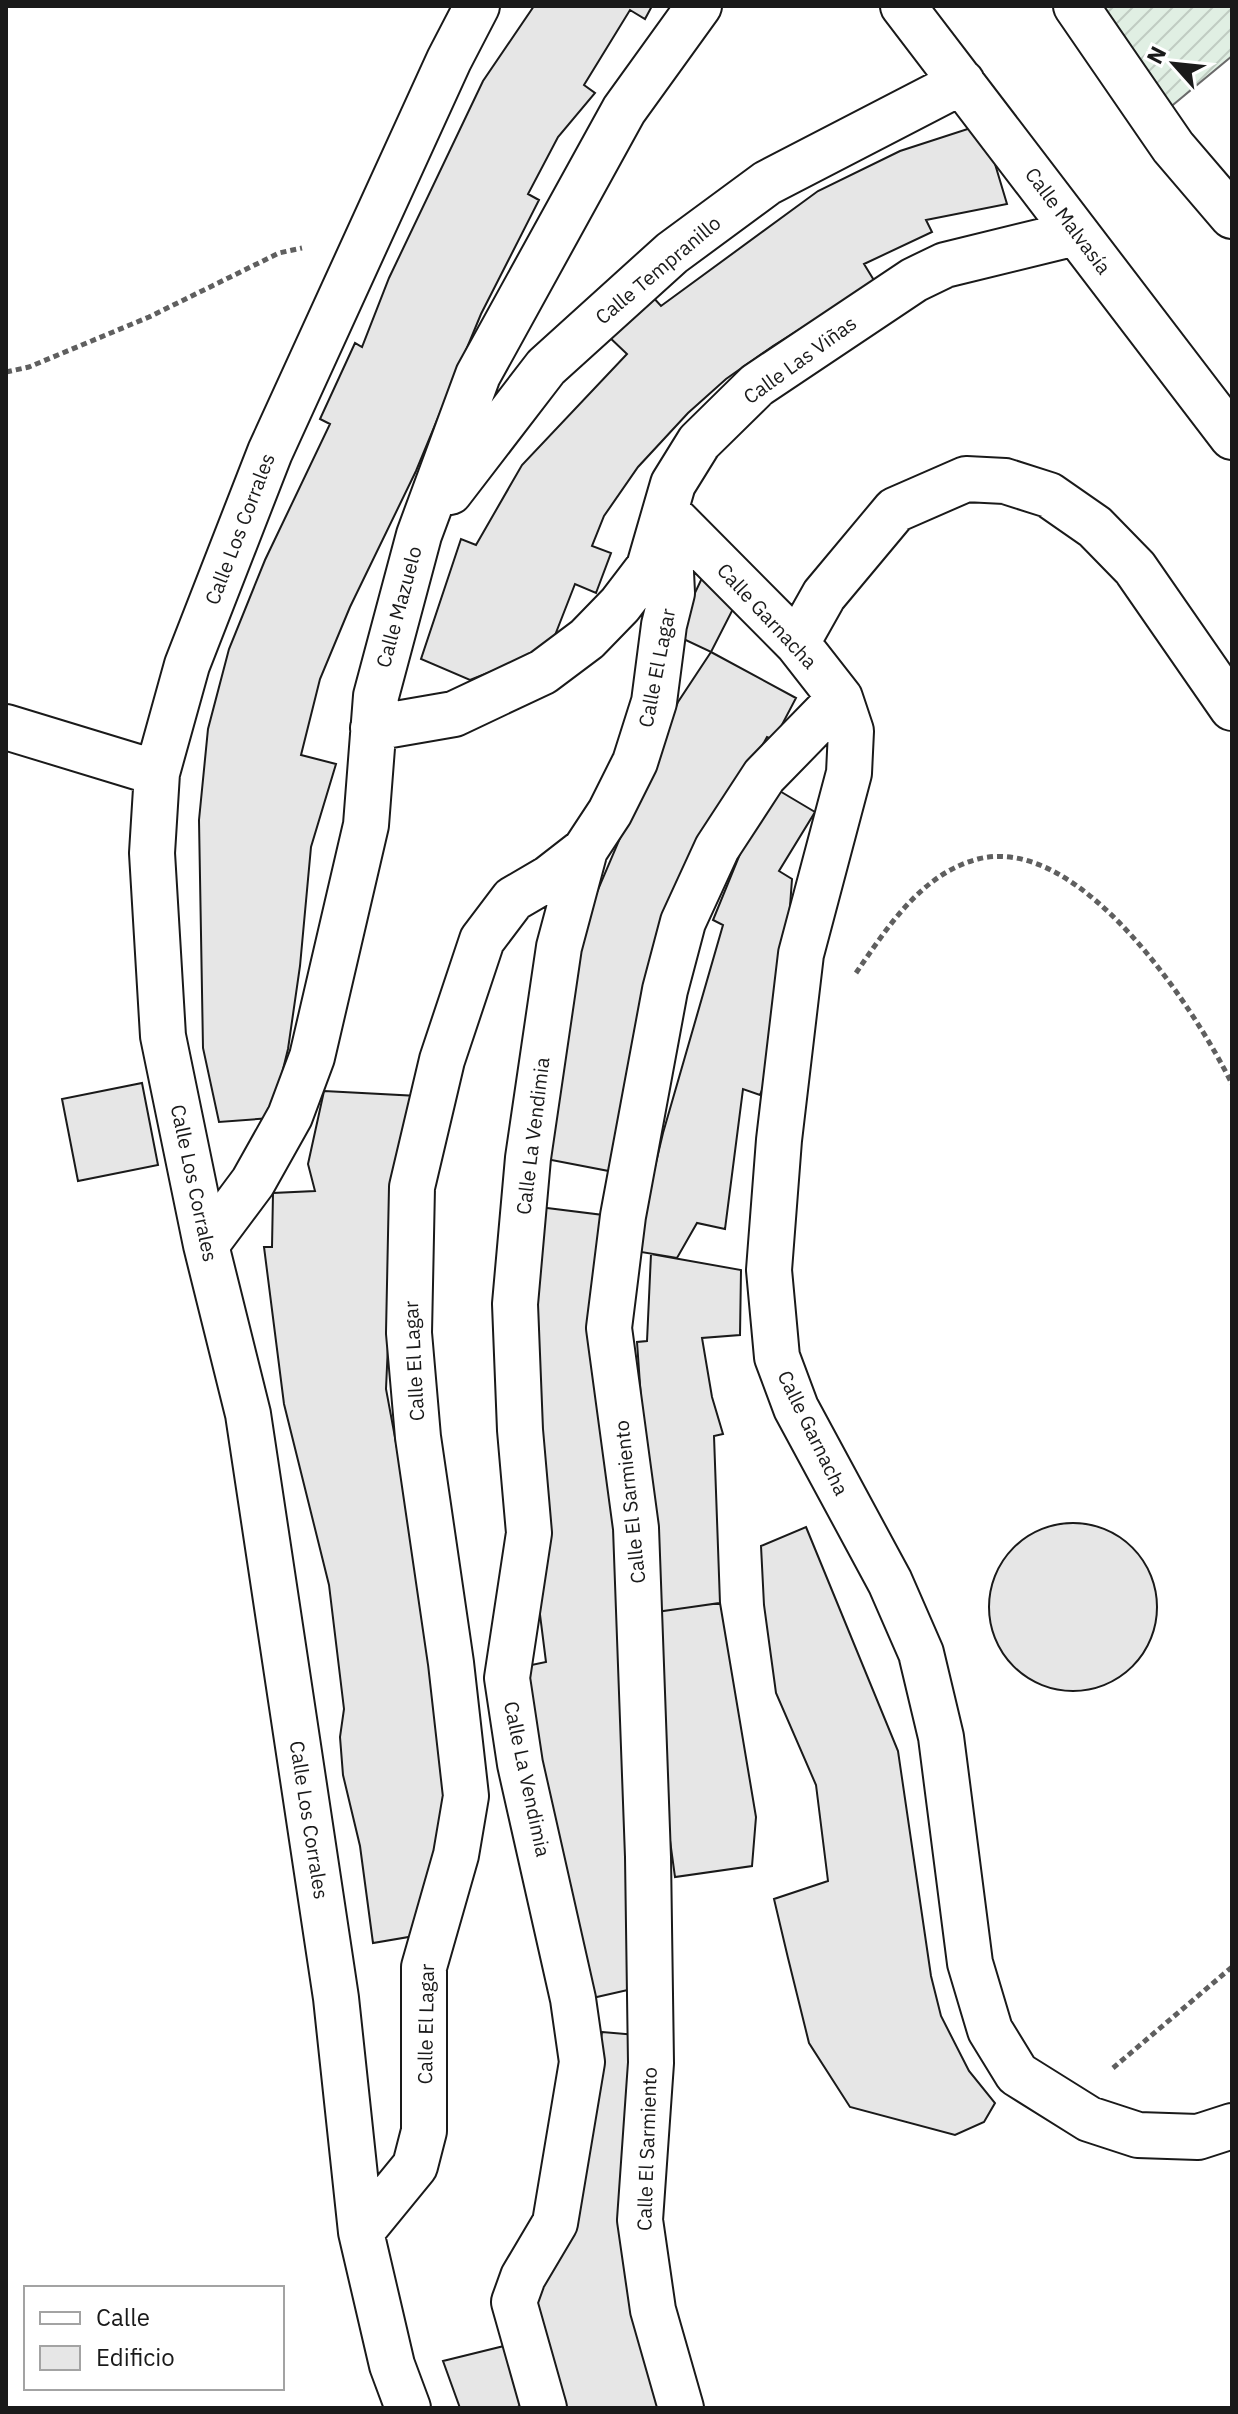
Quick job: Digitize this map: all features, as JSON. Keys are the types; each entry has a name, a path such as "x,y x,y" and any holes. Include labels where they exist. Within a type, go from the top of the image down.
{"street":[{"name":"Calle Los Corrales","path":"408,2408 392,2365 361,2232 336,1998 248,1414 206,1245 163,1036 152,853 157,773 187,665 264,467 477,6"},
{"name":"Calle Mazuelo","path":"206,1245 253,1182 290,1116 312,1057 366,825 376,696 419,535 478,375 624,110 699,6"},
{"name":"Calle Malvasía","path":"903,6 1232,437"},
{"path":"1076,6 1173,147 1232,216"},
{"name":"Calle Tempranillo","path":"419,535 546,367 672,253 767,183 962,82"},
{"name":"Calle Las Viñas","path":"373,728 454,714 543,672 587,639 620,605 649,567 673,484 699,442 757,385 914,280 945,265 1076,233"},
{"path":"797,643 824,595 895,510 966,479 1005,481 1049,495 1095,527 1135,568 1232,708"},
{"name":"Calle Garnacha","path":"662,525 797,643 840,698 851,731 849,773 801,954 779,1140 769,1270 777,1357 796,1408 890,1582 921,1653 941,1737 970,1963 990,2030 1017,2074 1089,2119 1138,2135 1198,2137 1232,2126"},
{"name":"Calle El Lagar","path":"361,2232 415,2166 424,2131 424,1967 456,1855 466,1796 411,1363 412,1187 442,1060 482,940 513,899 549,878 585,850 635,762 654,702 664,625 672,593 662,525"},
{"name":"Calle El Sarmiento","path":"681,2408 653,2310 640,2220 651,2063 647,1826 636,1528 609,1328 623,1216 665,990 683,922 717,848 764,776 840,698"},
{"path":"6,727 157,773"},
{"name":"Calle La Vendimia","path":"544,2408 514,2302 523,2277 555,2223 582,2062 570,1984 520,1764 507,1678 529,1533 520,1430 515,1304 524,1202 559,947 585,850"},
{"path":"451,1663 509,1658"}],"path":[{"path":"6,372 29,367 149,317 279,253 369,235"},
{"path":"849,987 892,920 935,878 978,859 1022,857 1056,872 1091,896 1148,955 1209,1038 1232,1084"},
{"path":"1065,2106 1232,1967"}],"green space":[{"path":"1103,6 1232,6 1232,56 1168,109"}],"building":[{"path":"534,6 652,6 645,19 630,10 584,85 595,93 558,137 528,194 539,200 481,314 416,471 350,607 320,679 301,755 336,764 311,847 300,966 288,1049 271,1118 219,1122 203,1048 199,820 208,729 229,649 265,560 330,424 320,419 355,343 362,347 389,278 483,81"},
{"path":"983,124 1007,204 926,220 932,232 864,264 875,282 773,346 726,379 688,413 638,467 604,516 592,546 611,553 596,593 575,584 550,648 470,680 421,659 461,539 476,545 522,465 627,354 606,334 651,295 661,306 818,191 900,151"},
{"path":"702,578 733,609 711,652 675,635"},
{"path":"711,652 796,698 774,740 767,737 715,830 614,1172 541,1158 577,950 594,899 678,702"},
{"path":"778,790 815,812 779,871 792,879 780,1044 760,1095 743,1089 725,1229 697,1223 677,1258 641,1252 644,1213 663,1133 723,925 713,920 742,849"},
{"path":"142,1083 158,1165 78,1181 62,1099"},
{"path":"324,1091 418,1096 393,1235 386,1389 402,1475 452,1817 420,1935 373,1943 360,1846 343,1775 340,1737 344,1709 329,1585 284,1404 264,1247 272,1247 273,1193 315,1191 308,1164"},
{"path":"539,1207 611,1216 641,1987 588,1999 517,1668 546,1662 538,1599 532,1259"},
{"path":"651,1254 741,1270 740,1335 702,1338 712,1397 723,1434 714,1436 720,1603 656,1612 637,1342 647,1341"},
{"path":"1073,1523 1105,1529 1132,1548 1151,1575 1157,1607 1151,1639 1132,1666 1105,1685 1073,1691 1041,1685 1014,1666 995,1639 989,1607 995,1575 1014,1548 1041,1529"},
{"path":"806,1527 898,1751 931,1976 941,2016 969,2071 995,2103 984,2122 955,2135 850,2107 809,2043 788,1958 774,1899 828,1881 816,1785 776,1693 764,1605 761,1546"},
{"path":"720,1603 756,1817 752,1866 675,1877 655,1731 656,1612"},
{"path":"602,2032 637,2035 661,2408 555,2408 533,2284 571,2230"},
{"path":"504,2346 525,2404 515,2408 460,2408 443,2361"}]}
